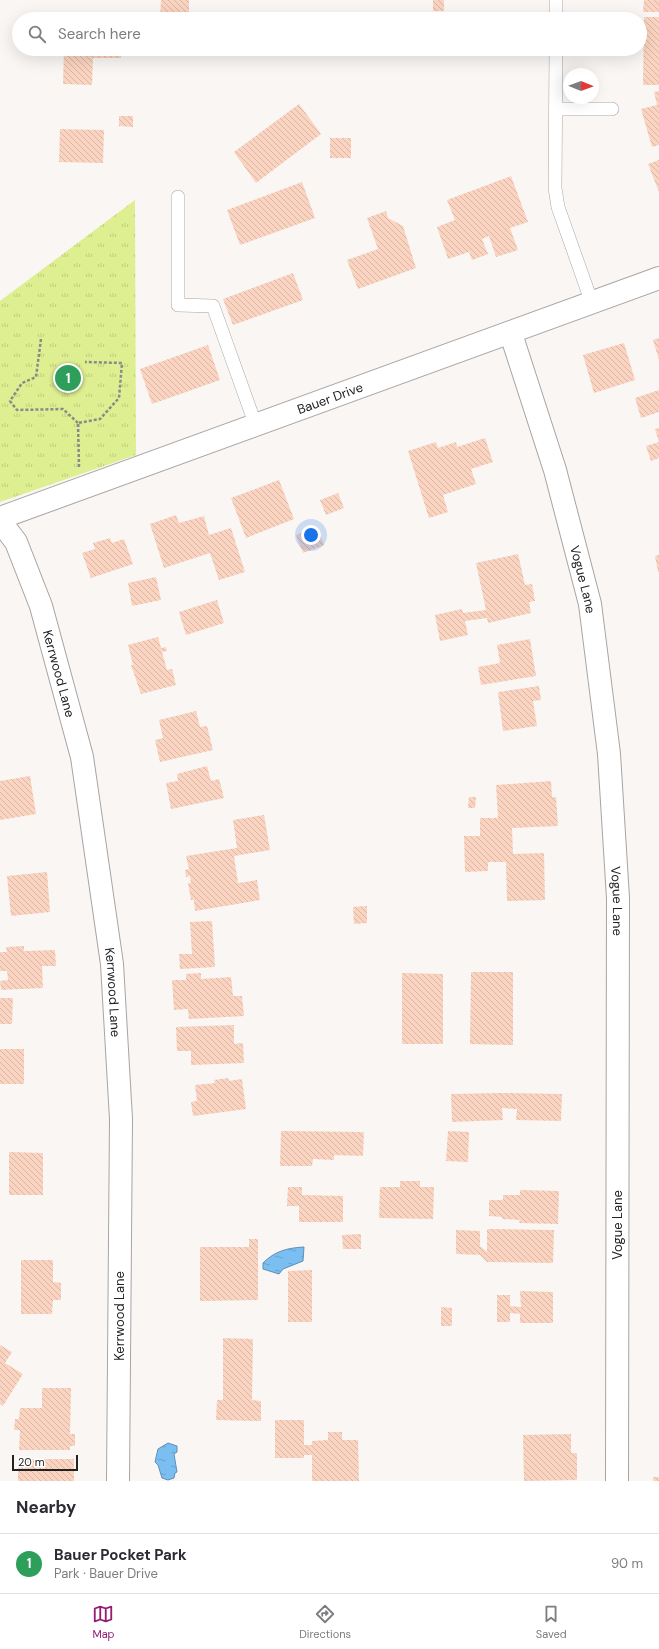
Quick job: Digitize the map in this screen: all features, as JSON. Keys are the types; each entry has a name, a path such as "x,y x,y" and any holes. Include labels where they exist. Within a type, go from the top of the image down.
{"street":[{"name":"Bauer Drive","path":"0,518 511,334 659,278"},
{"name":"Vogue Lane","path":"511,334 554,466 590,604 609,754 618,898 617,1481"},
{"name":"Kerrwood Lane","path":"0,522 16,542 41,606 82,757 112,964 121,1119 118,1481"}],"lane":[{"path":"556,0 556,12"},
{"path":"556,56 555,188 558,207 592,303"},
{"path":"556,109 612,109"},
{"path":"178,197 178,305 213,306 256,426"}],"path":[{"path":"41,339 36,377 22,382 10,401 17,410 63,409 78,423 80,475"},
{"path":"78,423 100,419 119,398 122,362 85,362"}],"green space":[{"path":"135,200 136,455 0,502 0,301"}],"water":[{"path":"304,1247 303,1261 283,1269 279,1274 263,1269 263,1263 277,1253 287,1249"},
{"path":"168,1443 177,1446 177,1452 174,1454 177,1472 175,1473 174,1478 168,1480 162,1478 158,1465 155,1462 158,1449"}],"building":[{"path":"161,0 189,0 189,12 160,12"},
{"path":"433,0 444,0 444,11 433,11"},
{"path":"644,0 659,0 659,12 643,12"},
{"path":"647,17 659,17 659,85 643,85 643,56 647,56"},
{"path":"64,56 121,56 121,58 93,58 92,85 63,84"},
{"path":"659,91 659,145 652,147 641,109 657,105 654,92"},
{"path":"299,104 321,134 256,183 234,152"},
{"path":"119,116 133,116 133,127 119,126"},
{"path":"60,129 104,130 103,163 59,162"},
{"path":"330,138 351,138 351,158 330,158"},
{"path":"659,160 659,192 648,164"},
{"path":"511,176 528,222 510,228 518,250 496,257 489,236 482,239 488,254 472,260 469,252 448,259 437,227 455,220 447,200"},
{"path":"302,182 315,218 240,245 227,210"},
{"path":"386,211 388,218 403,226 416,268 358,289 347,260 378,249 367,218"},
{"path":"293,273 303,300 233,325 223,299"},
{"path":"659,338 659,360 653,340"},
{"path":"624,343 635,380 594,393 583,355"},
{"path":"208,345 220,380 152,404 140,369"},
{"path":"659,390 659,412 641,418 635,398"},
{"path":"659,428 659,442 655,429"},
{"path":"485,438 493,462 471,469 476,484 443,495 448,512 429,518 408,451 436,442 438,448 456,442 457,447"},
{"path":"659,442 659,458 651,461 646,446"},
{"path":"279,480 294,519 246,538 231,498"},
{"path":"338,493 344,508 326,515 320,500"},
{"path":"176,515 179,523 204,516 209,535 231,528 245,572 219,580 210,553 164,568 150,524"},
{"path":"317,527 324,545 303,553 296,535"},
{"path":"110,538 112,543 124,539 133,564 91,578 82,553 95,549 93,543"},
{"path":"518,554 525,585 532,584 535,601 529,602 531,613 488,623 487,618 465,621 468,635 440,641 435,615 462,609 463,613 486,610 476,563"},
{"path":"659,555 659,572 658,572 655,556"},
{"path":"156,577 161,600 132,606 128,583"},
{"path":"217,600 224,623 186,635 179,612"},
{"path":"158,637 161,648 166,647 167,651 162,652 167,670 172,669 176,685 141,694 131,665 133,665 128,645"},
{"path":"530,639 536,676 481,685 478,667 500,663 497,645"},
{"path":"539,686 541,700 533,701 537,726 503,731 498,692"},
{"path":"196,711 200,727 207,726 213,750 160,762 155,740 163,738 159,720"},
{"path":"207,766 211,781 219,779 224,798 171,809 166,783 178,781 177,774"},
{"path":"30,776 36,814 0,820 0,781"},
{"path":"551,781 552,797 556,797 558,826 512,828 513,854 544,853 545,900 507,901 506,862 488,862 488,871 465,872 464,836 480,836 480,818 498,818 496,785"},
{"path":"469,797 476,797 475,808 468,808"},
{"path":"264,815 270,850 234,856 238,883 257,880 260,900 195,911 194,900 191,900 188,883 191,883 190,876 186,877 185,870 189,869 186,856 237,848 233,820"},
{"path":"47,872 50,912 11,916 7,876"},
{"path":"367,906 367,923 354,924 353,907"},
{"path":"212,921 215,967 180,969 179,954 192,954 190,922"},
{"path":"24,946 24,951 55,950 56,966 42,966 43,988 1,990 0,981 8,980 7,971 0,971 0,952 7,952 6,947"},
{"path":"471,972 513,972 513,1045 470,1044"},
{"path":"201,973 201,979 231,977 233,996 242,996 244,1016 189,1019 188,1009 174,1010 172,980 186,980 186,974"},
{"path":"402,973 443,974 443,1044 402,1044"},
{"path":"0,998 13,998 12,1024 0,1024"},
{"path":"234,1025 234,1044 243,1043 244,1063 191,1065 191,1051 177,1051 176,1027"},
{"path":"0,1049 24,1049 24,1084 0,1084"},
{"path":"228,1078 229,1081 242,1079 246,1109 193,1116 191,1102 197,1101 195,1085 215,1083 214,1080"},
{"path":"451,1094 562,1094 561,1121 516,1120 517,1109 502,1108 503,1120 452,1122"},
{"path":"281,1131 364,1132 363,1156 334,1155 334,1160 313,1159 312,1166 280,1166"},
{"path":"448,1131 469,1132 468,1162 446,1161"},
{"path":"9,1152 43,1153 43,1195 9,1195"},
{"path":"400,1181 420,1181 420,1187 434,1187 433,1219 379,1218 380,1187 400,1187"},
{"path":"288,1187 302,1187 302,1195 343,1196 343,1222 299,1222 299,1206 287,1206"},
{"path":"520,1190 559,1191 558,1224 519,1223 520,1220 502,1219 502,1217 489,1216 489,1200 503,1200 503,1195 520,1195"},
{"path":"487,1229 554,1230 553,1263 487,1262 480,1255 456,1254 456,1230 480,1231 480,1246 487,1252"},
{"path":"361,1234 361,1249 343,1249 342,1235"},
{"path":"249,1239 258,1239 258,1300 200,1301 200,1247 249,1247"},
{"path":"21,1260 53,1260 53,1282 61,1283 61,1300 53,1300 52,1314 21,1314"},
{"path":"312,1270 312,1322 288,1322 288,1271"},
{"path":"520,1291 553,1292 553,1323 520,1323 520,1314 510,1313 510,1322 497,1322 497,1295 510,1295 510,1306 521,1307"},
{"path":"441,1307 452,1308 452,1326 441,1326"},
{"path":"223,1338 253,1339 252,1400 261,1401 261,1421 216,1420 217,1400 223,1400"},
{"path":"0,1345 12,1352 5,1363 23,1374 3,1406 0,1404"},
{"path":"42,1388 71,1388 70,1434 75,1434 75,1446 70,1446 70,1450 19,1450 20,1430 14,1430 15,1419 19,1419 20,1408 42,1408"},
{"path":"275,1420 304,1420 304,1445 312,1445 312,1441 328,1440 328,1432 342,1432 342,1440 358,1440 359,1481 312,1481 312,1455 304,1455 304,1458 275,1458"},
{"path":"571,1434 571,1453 577,1453 577,1480 524,1481 523,1435"},
{"path":"18,1459 74,1459 74,1481 18,1481"},
{"path":"653,1477 659,1477 659,1481 653,1481"}],"place":[{"name":"Bauer Pocket Park","path":"68,378"}]}
